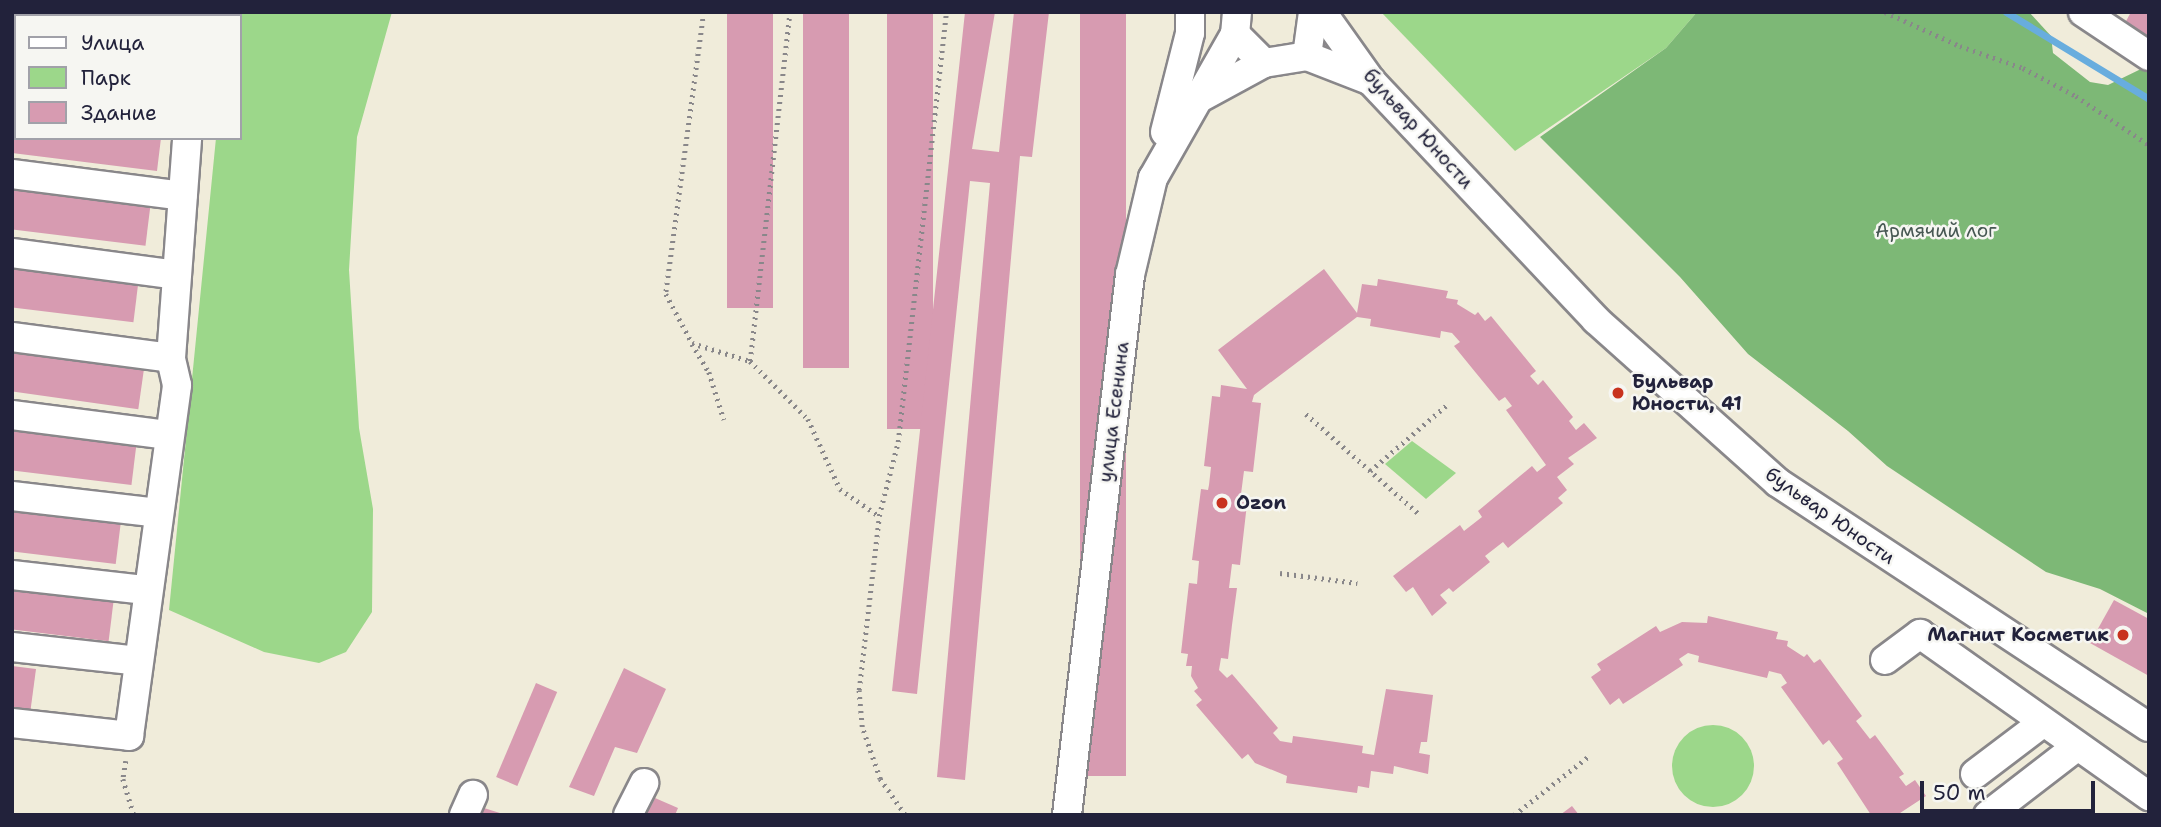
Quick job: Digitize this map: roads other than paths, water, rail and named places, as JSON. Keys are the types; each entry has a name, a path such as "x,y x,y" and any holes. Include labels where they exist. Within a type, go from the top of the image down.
{"street":[{"path":"1153,178 1190,33 1190,12"},
{"path":"1307,56 1313,12"},
{"name":"бульвар Юности","path":"1322,12 1371,80 1596,320 1777,482 2149,727"},
{"path":"2083,12 2149,56"},
{"path":"1236,23 1264,63"},
{"name":"улица Есенина","path":"1071,814 1130,275 1153,178 1236,23"},
{"path":"1193,102 1264,63 1307,56 1371,80"},
{"path":"12,723 129,736 146,590 177,385 171,358 187,140"},
{"path":"12,174 183,196"},
{"path":"12,253 177,275"},
{"path":"12,337 171,358"},
{"path":"12,415 169,435"},
{"path":"12,496 158,513"},
{"path":"12,575 146,590"},
{"path":"1885,660 1920,634 2041,724 2144,789"},
{"path":"12,647 138,661"},
{"path":"1975,774 2041,724"},
{"path":"1988,815 2076,748"},
{"path":"628,815 645,783"}],"waterway":[{"path":"2006,12 2149,99"}],"place":[{"name":"Бульвар Юности, 41","path":"1618,393"},
{"name":"Ozon","path":"1222,503"},
{"name":"Магнит Косметик","path":"2123,635"}],"park label":[{"name":"Армячий лог","path":"1936,231"}]}
